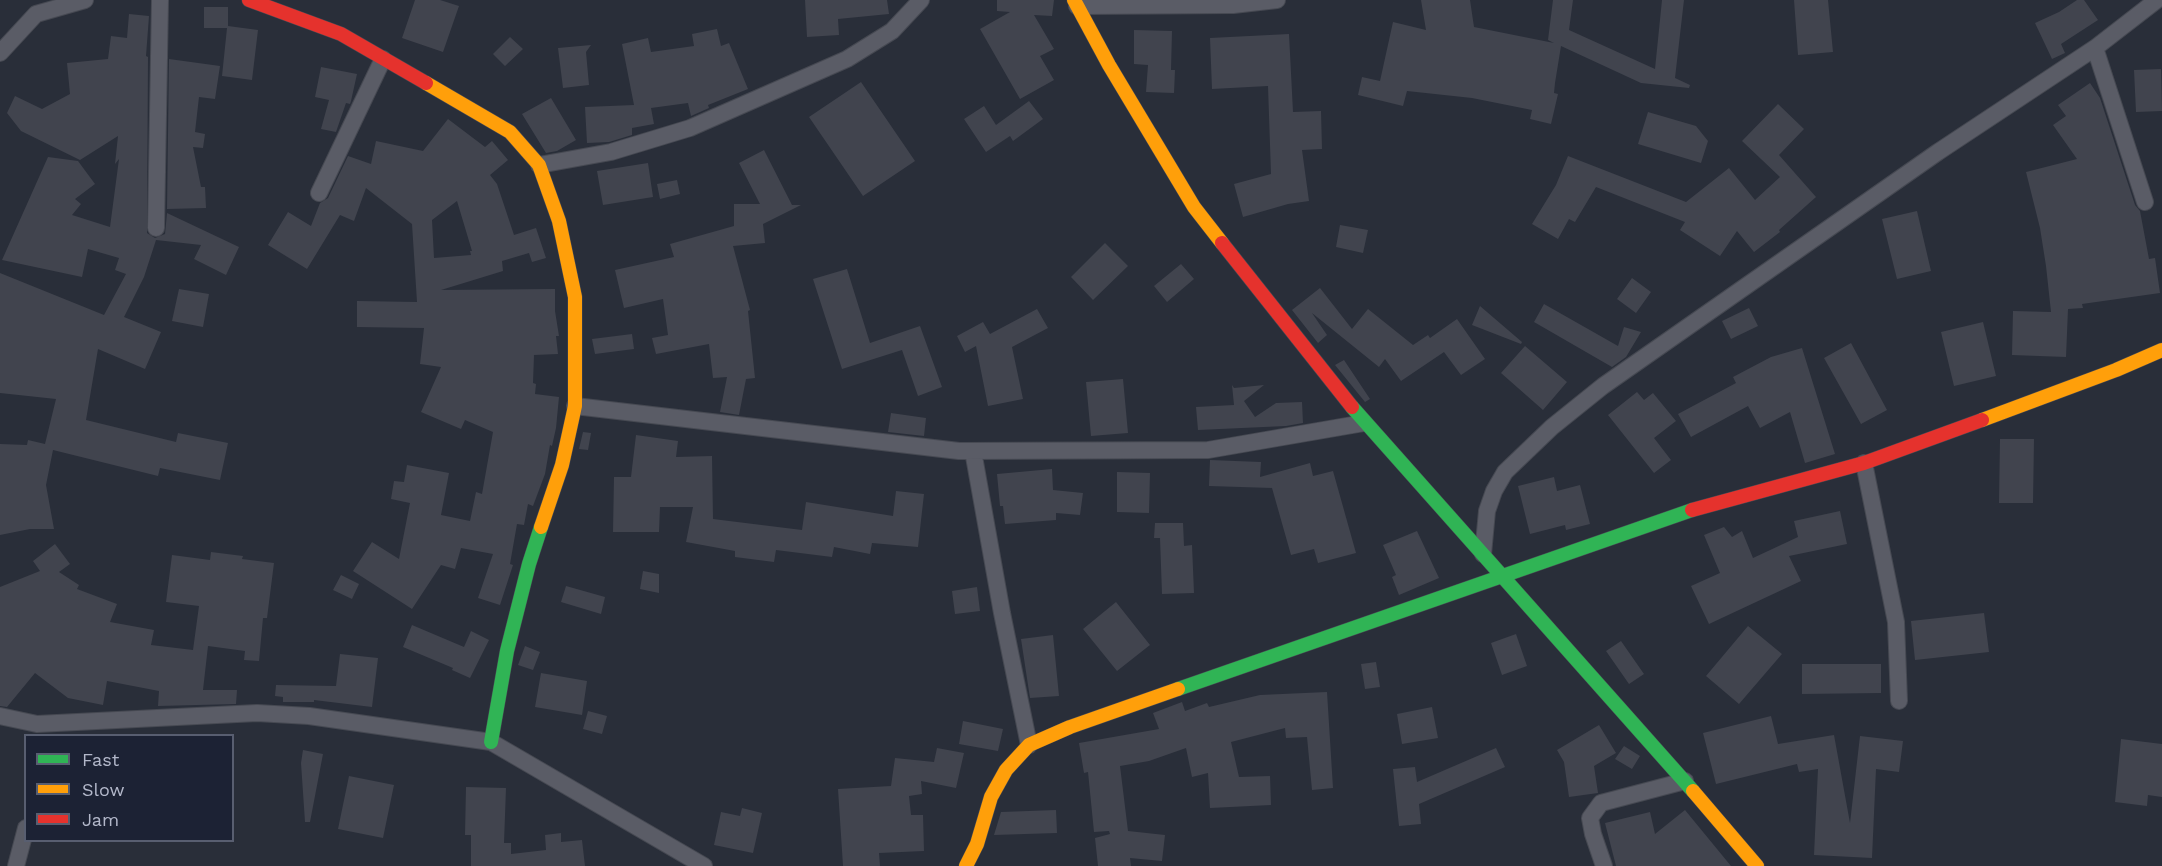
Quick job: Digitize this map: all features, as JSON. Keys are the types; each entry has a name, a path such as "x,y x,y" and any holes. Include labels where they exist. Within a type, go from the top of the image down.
{"street":[{"path":"0,53 36,14 85,0"},
{"path":"156,228 160,0"},
{"path":"249,0 341,34 510,132 539,165 559,221 575,297 574,406 562,465 529,564 507,651 491,742"},
{"path":"539,165 611,152 690,128 847,59 892,31 921,0"},
{"path":"1277,0 1233,5 1076,3 1109,66 1194,207 1364,423 1685,781 1757,866"},
{"path":"1483,554 1487,511 1494,491 1505,472 1552,427 1603,386 1938,152 2095,48 2157,0"},
{"path":"2095,48 2145,202"},
{"path":"319,193 383,59"},
{"path":"966,866 976,844 991,797 1006,770 1029,745 1070,727 1673,515 1864,464 2116,370 2162,350"},
{"path":"574,406 959,451 1208,450 1364,423"},
{"path":"973,451 1002,613 1029,745"},
{"path":"1864,464 1896,622 1899,701"},
{"path":"0,716 37,730 257,713 309,716 491,742 704,866"},
{"path":"1604,866 1590,818 1601,803 1685,781"},
{"path":"16,866 24,836"}],"building":[{"path":"415,0 440,0 459,6 443,52 402,38"},
{"path":"805,0 887,0 889,14 838,19 839,35 807,37"},
{"path":"997,0 1054,0 1052,16 1034,15 1054,49 1040,56 1054,80 1020,99 980,29 1010,12 997,11"},
{"path":"1421,0 1470,0 1474,27 1554,43 1548,40 1553,0 1573,0 1569,30 1655,69 1662,0 1684,0 1675,78 1690,85 1689,88 1641,83 1561,46 1554,93 1558,94 1551,124 1530,119 1532,110 1472,98 1407,91 1403,106 1358,95 1362,77 1380,81 1393,22 1426,30"},
{"path":"1794,0 1828,0 1833,52 1798,55"},
{"path":"2077,0 2084,0 2098,20 2061,44 2065,53 2052,59 2035,23 2059,12"},
{"path":"204,7 228,7 228,26 258,30 252,80 222,76 227,28 204,28"},
{"path":"129,14 149,16 146,56 148,57 147,233 155,238 165,234 167,213 239,247 226,275 194,259 201,245 156,240 144,277 124,317 161,332 145,369 98,349 86,420 176,442 178,433 228,443 220,480 160,468 158,476 53,450 46,485 54,529 30,529 0,535 0,444 27,445 28,440 45,444 56,399 0,393 0,273 104,315 126,274 115,270 119,258 88,249 82,277 2,260 48,157 78,161 95,184 75,199 81,204 72,215 110,227 119,159 115,164 118,136 80,160 21,131 7,113 15,96 42,109 70,94 67,63 108,59 111,36 127,38"},
{"path":"717,29 721,46 729,43 748,89 708,105 709,108 691,116 688,103 651,108 654,124 632,128 632,135 609,142 587,143 585,107 634,105 622,44 648,38 651,52 694,46 692,34"},
{"path":"1134,30 1172,31 1171,70 1175,70 1174,93 1146,92 1148,65 1134,64"},
{"path":"1289,34 1293,112 1321,111 1322,149 1302,150 1309,201 1288,204 1243,217 1234,184 1271,174 1268,86 1212,89 1210,38"},
{"path":"510,37 523,49 505,66 493,54"},
{"path":"591,45 586,52 589,85 563,88 558,48"},
{"path":"169,59 220,66 215,99 199,97 195,132 205,134 203,148 193,147 201,187 205,187 206,208 167,209"},
{"path":"321,67 357,74 350,104 346,103 336,132 321,129 329,100 315,97"},
{"path":"2161,69 2162,111 2136,112 2134,70"},
{"path":"861,82 915,161 863,196 809,117"},
{"path":"2090,83 2100,98 2135,205 2140,211 2149,259 2155,258 2160,293 2082,304 2083,308 2068,309 2066,357 2012,355 2013,311 2051,312 2040,228 2026,172 2077,159 2053,125 2066,116 2058,105"},
{"path":"551,98 576,140 557,151 546,153 522,114"},
{"path":"1029,101 1043,119 1013,141 1010,136 986,152 964,119 984,106 996,125"},
{"path":"1778,104 1804,129 1779,155 1816,197 1779,230 1780,232 1754,252 1737,231 1720,256 1680,230 1685,222 1596,187 1575,222 1569,219 1558,239 1532,224 1556,185 1568,156 1686,202 1729,168 1755,200 1780,177 1742,141"},
{"path":"1648,112 1696,126 1708,141 1701,163 1638,144"},
{"path":"448,119 485,147 492,141 508,160 490,175 497,184 514,235 536,228 546,258 532,262 529,253 502,261 503,271 441,290 555,289 555,311 559,336 556,336 558,354 534,355 533,383 536,384 535,394 559,397 556,428 552,446 550,445 545,474 533,506 528,504 524,525 517,524 510,564 513,565 500,605 478,598 493,554 461,548 455,569 441,565 412,609 353,571 372,542 399,559 410,503 391,499 394,481 404,482 407,465 449,473 441,515 470,521 476,492 482,494 493,432 465,420 461,429 421,412 441,367 420,364 424,328 357,327 357,301 417,302 412,224 366,188 354,221 340,215 307,269 268,245 288,212 311,226 320,203 328,198 348,156 371,164 376,141 423,151","holes":["457,201 472,251 470,251 471,255 434,258 432,220"]},
{"path":"764,150 792,205 801,205 763,224 765,243 733,246 750,310 748,311 755,378 746,379 739,415 720,412 727,377 713,378 709,344 656,354 652,338 668,335 663,299 624,308 615,270 674,257 670,244 734,226 734,204 760,204 739,163"},
{"path":"648,163 653,197 603,205 597,171"},
{"path":"677,180 680,194 660,199 657,184"},
{"path":"1917,211 1931,271 1897,279 1882,219"},
{"path":"1340,225 1368,230 1363,253 1336,247"},
{"path":"1105,243 1128,266 1093,300 1071,277"},
{"path":"1181,264 1194,279 1167,302 1154,286"},
{"path":"847,269 870,343 920,326 942,387 918,396 902,350 842,369 813,279"},
{"path":"1632,278 1651,292 1636,313 1617,299"},
{"path":"1320,288 1352,329 1368,309 1413,345 1428,335 1430,338 1457,319 1485,359 1461,375 1444,352 1401,381 1385,359 1379,367 1312,313 1327,335 1318,343 1292,310"},
{"path":"179,289 209,294 203,327 172,321"},
{"path":"1544,304 1618,346 1624,327 1641,332 1626,357 1612,367 1534,322"},
{"path":"1480,306 1522,342 1521,344 1472,325"},
{"path":"1749,308 1758,326 1731,339 1722,321"},
{"path":"1037,309 1048,328 1012,347 1023,399 988,406 976,346 965,352 957,336 983,322 990,334"},
{"path":"1983,322 1996,376 1954,386 1941,332"},
{"path":"632,334 634,349 595,354 592,339"},
{"path":"1851,343 1887,410 1861,424 1824,358"},
{"path":"1525,346 1567,382 1543,410 1501,373"},
{"path":"1802,348 1835,454 1805,463 1790,412 1760,428 1748,406 1691,437 1678,414 1736,383 1733,377 1771,357"},
{"path":"1344,360 1370,399 1365,402 1335,365"},
{"path":"1123,379 1128,433 1091,436 1086,382"},
{"path":"1232,385 1234,388 1264,385 1244,401 1255,417 1276,403 1302,402 1303,423 1286,426 1198,430 1196,407 1234,405"},
{"path":"1637,392 1644,400 1653,393 1676,421 1654,438 1671,460 1654,473 1608,415"},
{"path":"891,413 926,418 924,436 888,432"},
{"path":"583,432 591,433 588,450 579,449"},
{"path":"636,435 678,441 676,457 712,456 713,519 802,530 806,502 893,516 896,491 924,494 918,547 872,543 870,554 834,547 832,557 776,550 774,562 735,557 735,551 686,542 693,507 660,507 659,532 613,532 614,477 631,477"},
{"path":"2000,439 2034,439 2033,503 1999,503"},
{"path":"1210,460 1261,462 1260,477 1310,463 1313,476 1333,471 1356,553 1318,563 1314,549 1291,555 1272,488 1209,486"},
{"path":"1052,469 1053,490 1083,493 1080,515 1056,513 1056,520 1005,524 1003,506 1000,506 997,474"},
{"path":"1117,472 1150,473 1149,513 1117,512"},
{"path":"1554,477 1557,491 1580,485 1590,524 1566,530 1565,525 1530,534 1518,486"},
{"path":"1840,511 1847,544 1789,556 1801,581 1709,624 1691,586 1720,573 1704,535 1724,527 1732,537 1742,531 1753,558 1798,537 1794,521"},
{"path":"1155,523 1183,523 1184,546 1192,545 1194,593 1162,594 1160,538 1154,538"},
{"path":"1417,531 1439,578 1399,595 1392,577 1396,575 1383,545"},
{"path":"55,544 70,564 59,572 79,585 77,589 117,604 110,622 154,630 151,645 193,650 199,606 166,602 172,555 210,560 211,552 274,563 267,618 263,618 259,661 244,660 245,651 208,646 203,690 237,690 236,704 158,706 159,691 107,681 103,705 68,698 35,673 7,707 0,706 0,587 40,571 33,561"},
{"path":"643,571 659,574 659,593 640,589"},
{"path":"341,575 359,584 352,599 333,590"},
{"path":"566,586 605,597 601,614 561,602"},
{"path":"977,587 980,611 955,614 952,591"},
{"path":"1116,602 1150,645 1117,671 1083,629"},
{"path":"1984,613 1989,652 1915,660 1911,621"},
{"path":"412,625 464,647 471,631 489,640 470,678 452,670 453,668 403,647"},
{"path":"1748,626 1782,654 1739,704 1706,676"},
{"path":"1516,634 1527,666 1502,675 1491,643"},
{"path":"1053,635 1059,696 1030,698 1021,639"},
{"path":"1621,641 1644,674 1629,684 1606,651"},
{"path":"525,646 540,652 533,670 518,665"},
{"path":"340,654 378,658 372,707 314,700 314,702 283,702 283,697 275,696 276,685 336,686"},
{"path":"1376,662 1380,687 1365,689 1361,664"},
{"path":"1802,664 1881,664 1881,693 1802,694"},
{"path":"541,673 587,681 582,715 535,707"},
{"path":"1327,692 1333,788 1312,790 1307,737 1286,738 1285,728 1231,742 1239,777 1270,776 1271,805 1210,808 1208,773 1192,777 1186,748 1149,761 1120,766 1128,831 1165,835 1162,861 1130,858 1131,866 1098,866 1095,838 1110,834 1109,831 1094,832 1088,772 1084,773 1079,743 1159,729 1153,713 1182,702 1185,711 1207,703 1209,707 1260,695"},
{"path":"1432,707 1438,738 1402,744 1397,714"},
{"path":"588,711 607,716 602,734 583,729"},
{"path":"1771,716 1778,744 1834,735 1850,823 1860,736 1903,741 1899,772 1876,769 1872,858 1814,855 1818,769 1799,772 1797,764 1716,784 1703,733"},
{"path":"963,721 1003,729 998,751 959,744"},
{"path":"1599,725 1616,753 1594,766 1598,793 1569,797 1564,762 1557,750"},
{"path":"2121,739 2162,744 2162,797 2148,795 2147,806 2115,802"},
{"path":"1624,746 1640,756 1632,769 1615,759"},
{"path":"937,748 964,753 956,788 921,781 922,794 909,796 911,815 923,815 924,851 879,853 880,866 843,866 838,789 891,786 895,758 934,762"},
{"path":"1496,748 1505,767 1419,804 1421,824 1399,826 1393,769 1415,767 1417,782"},
{"path":"303,750 323,754 310,822 305,822 301,763"},
{"path":"349,776 394,785 383,838 338,829"},
{"path":"466,787 506,788 504,843 511,843 511,854 546,850 545,835 561,833 561,842 582,840 585,866 471,866 471,835 465,835"},
{"path":"742,808 762,813 753,853 714,845 721,812 740,816"},
{"path":"1056,810 1057,833 994,835 1001,812"},
{"path":"1685,810 1731,866 1616,866 1605,823 1650,812 1655,834"}],"traffic: fast":[{"path":"1352,407 1693,791"},
{"path":"1178,689 1692,510"},
{"path":"491,742 507,651 541,527"}],"traffic: slow":[{"path":"1074,0 1109,65 1194,207 1222,243"},
{"path":"426,83 510,132 539,165 559,221 575,297 575,406 562,465 541,527"},
{"path":"1982,420 2116,370 2162,350"},
{"path":"966,866 977,844 991,797 1006,770 1029,745 1070,727 1178,689"},
{"path":"1693,791 1757,866"}],"traffic: jam":[{"path":"249,0 341,34 426,83"},
{"path":"1222,243 1352,407"},
{"path":"1692,510 1864,463 1982,420"}]}
